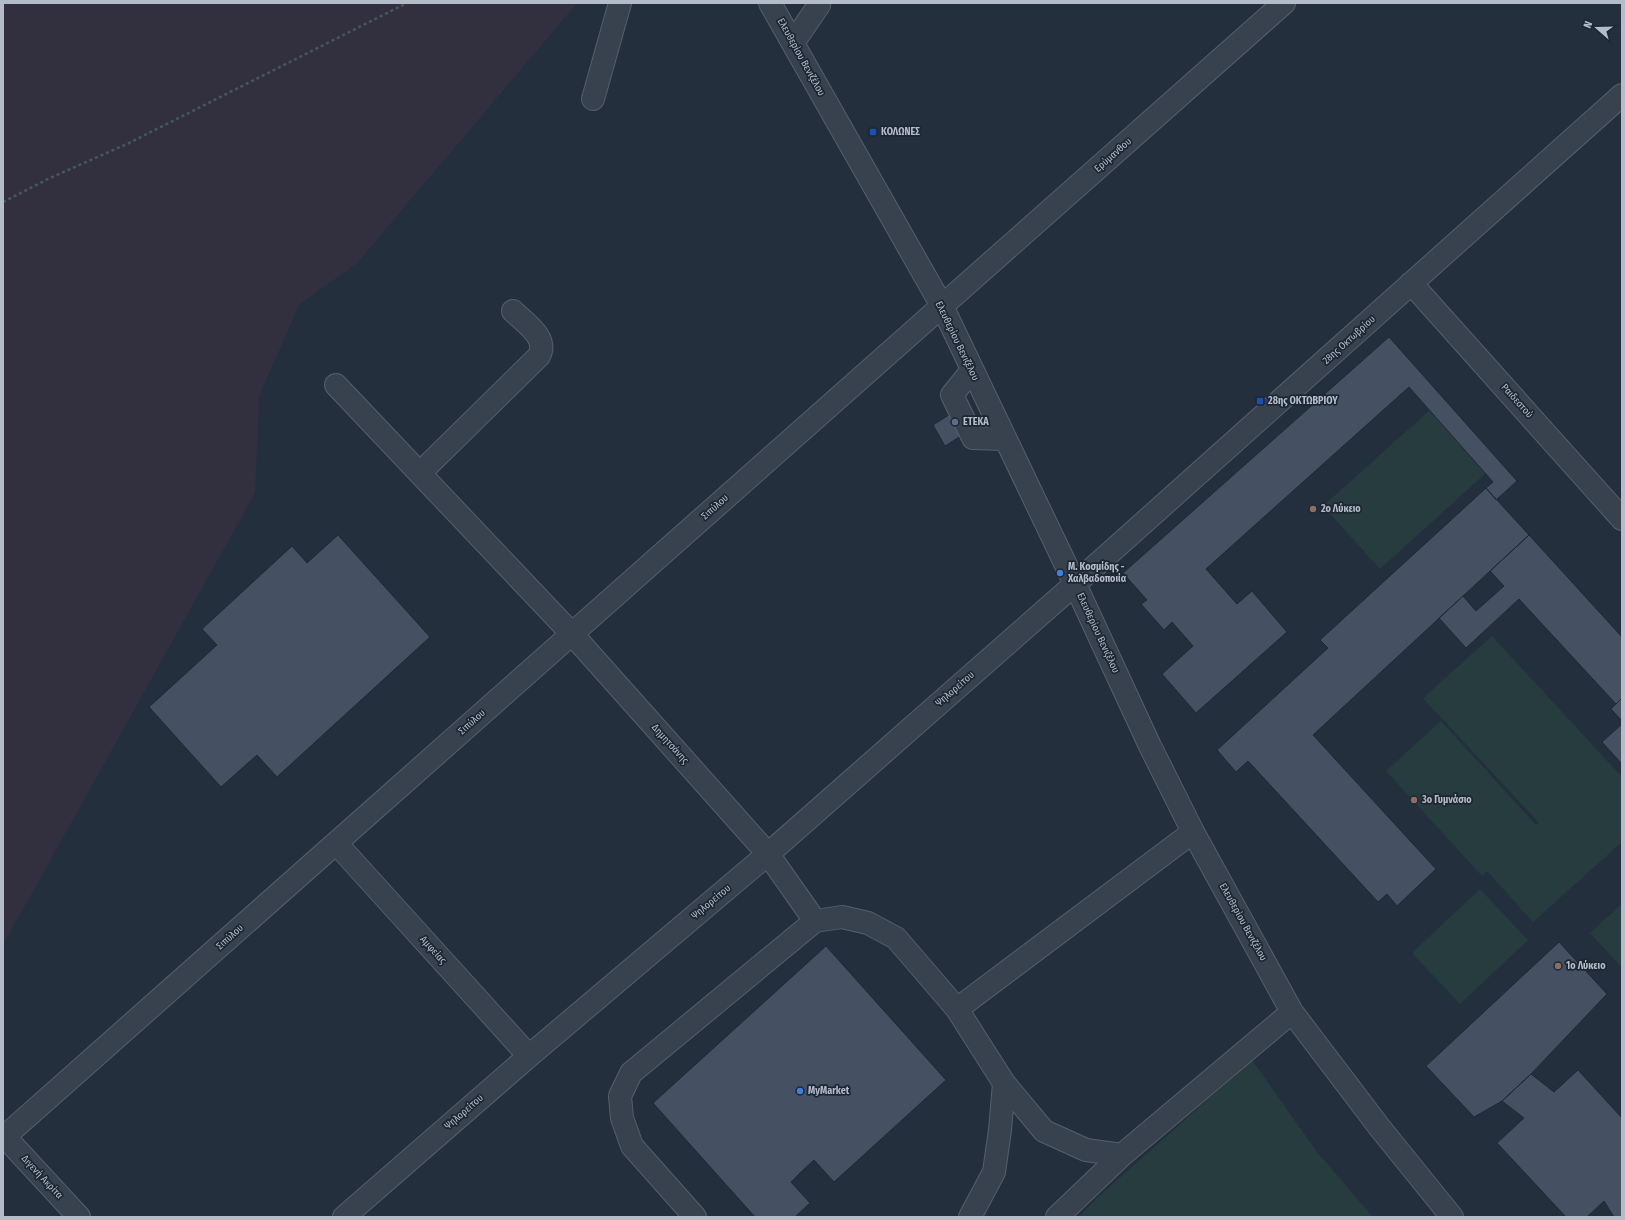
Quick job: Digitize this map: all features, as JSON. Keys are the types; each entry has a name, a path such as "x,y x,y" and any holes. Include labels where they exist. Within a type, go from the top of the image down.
{"street":[{"path":"593,99 620,3"},
{"name":"Ελευθερίου Βενιζέλου","path":"770,3 942,306 1075,584 1150,746 1193,832 1292,1012 1444,1214"},
{"path":"793,43 819,5 818,3"},
{"name":"Ερύμανθου","path":"942,306 1284,3"},
{"name":"28ης Οκτωβρίου","path":"1075,584 1622,95"},
{"name":"Ραιδεστού","path":"1412,284 1622,519"},
{"name":"Σιπύλου","path":"4,1138 942,306"},
{"path":"420,473 542,351 540,338 513,311"},
{"path":"972,370 952,395 973,438 1005,438"},
{"name":"Δημητσάνης","path":"336,385 572,634 768,854 815,921"},
{"name":"Ψηλορείτου","path":"344,1217 529,1056 768,854 1075,584"},
{"path":"957,1009 1193,832"},
{"name":"Αμφείας","path":"336,843 529,1056"},
{"path":"695,1217 632,1146 622,1118 620,1096 631,1072 815,921 842,918 868,923 896,938 957,1009 1004,1083 1044,1131 1086,1150 1122,1155"},
{"path":"1057,1217 1122,1155 1292,1012"},
{"path":"970,1217 994,1172 1000,1130 1004,1083"},
{"name":"Διγενή Ακρίτα","path":"4,1138 79,1217"}],"path":[{"path":"3,202 50,178 127,144 407,3"}],"shaded area":[{"path":"3,3 577,3 357,263 299,305 259,396 255,493 3,945"}],"green space":[{"path":"1430,410 1486,473 1380,569 1323,506"},
{"path":"1492,636 1622,777 1622,842 1533,922 1487,871 1482,876 1386,771 1441,721 1536,825 1539,823 1423,698"},
{"path":"1480,889 1528,940 1460,1004 1412,953"},
{"path":"1622,904 1622,968 1590,933"},
{"path":"1252,1060 1317,1152 1373,1217 1079,1217 1097,1198"}],"building":[{"path":"1389,337 1517,481 1496,500 1486,488 1493,482 1409,387 1206,569 1237,604 1252,591 1287,632 1196,713 1162,674 1193,646 1172,622 1164,630 1141,604 1147,600 1123,573"},
{"path":"952,413 964,434 945,446 933,425"},
{"path":"1486,488 1529,535 1313,735 1436,869 1397,906 1387,894 1378,902 1248,761 1236,772 1217,750 1328,648 1320,640"},
{"path":"338,535 430,637 277,777 257,755 221,787 149,707 217,645 202,629 292,546 307,563"},
{"path":"1529,535 1622,637 1622,698 1616,704 1519,599 1466,648 1439,618 1463,596 1476,611 1504,586 1490,571"},
{"path":"1622,698 1622,721 1611,709"},
{"path":"1622,724 1622,764 1602,742"},
{"path":"1559,942 1607,994 1531,1074 1502,1101 1474,1117 1426,1066"},
{"name":"MyMarket","path":"826,946 946,1080 834,1182 814,1160 791,1182 810,1203 795,1217 755,1217 653,1103"},
{"path":"1578,1070 1622,1118 1622,1217 1614,1217 1604,1201 1587,1217 1566,1217 1497,1143 1524,1118 1502,1101 1531,1074 1554,1092"}],"place":[{"name":"ΚΟΛΩΝΕΣ","path":"873,132"},
{"name":"28ης ΟΚΤΩΒΡΙΟΥ","path":"1260,401"},
{"name":"ΕΤΕΚΑ","path":"955,422"},
{"name":"2ο Λύκειο","path":"1313,509"},
{"name":"Μ. Κοσμίδης - Χαλβαδοποιία","path":"1060,573"},
{"name":"3ο Γυμνάσιο","path":"1414,800"},
{"name":"1ο Λύκειο","path":"1558,966"},
{"name":"MyMarket","path":"800,1091"}]}
